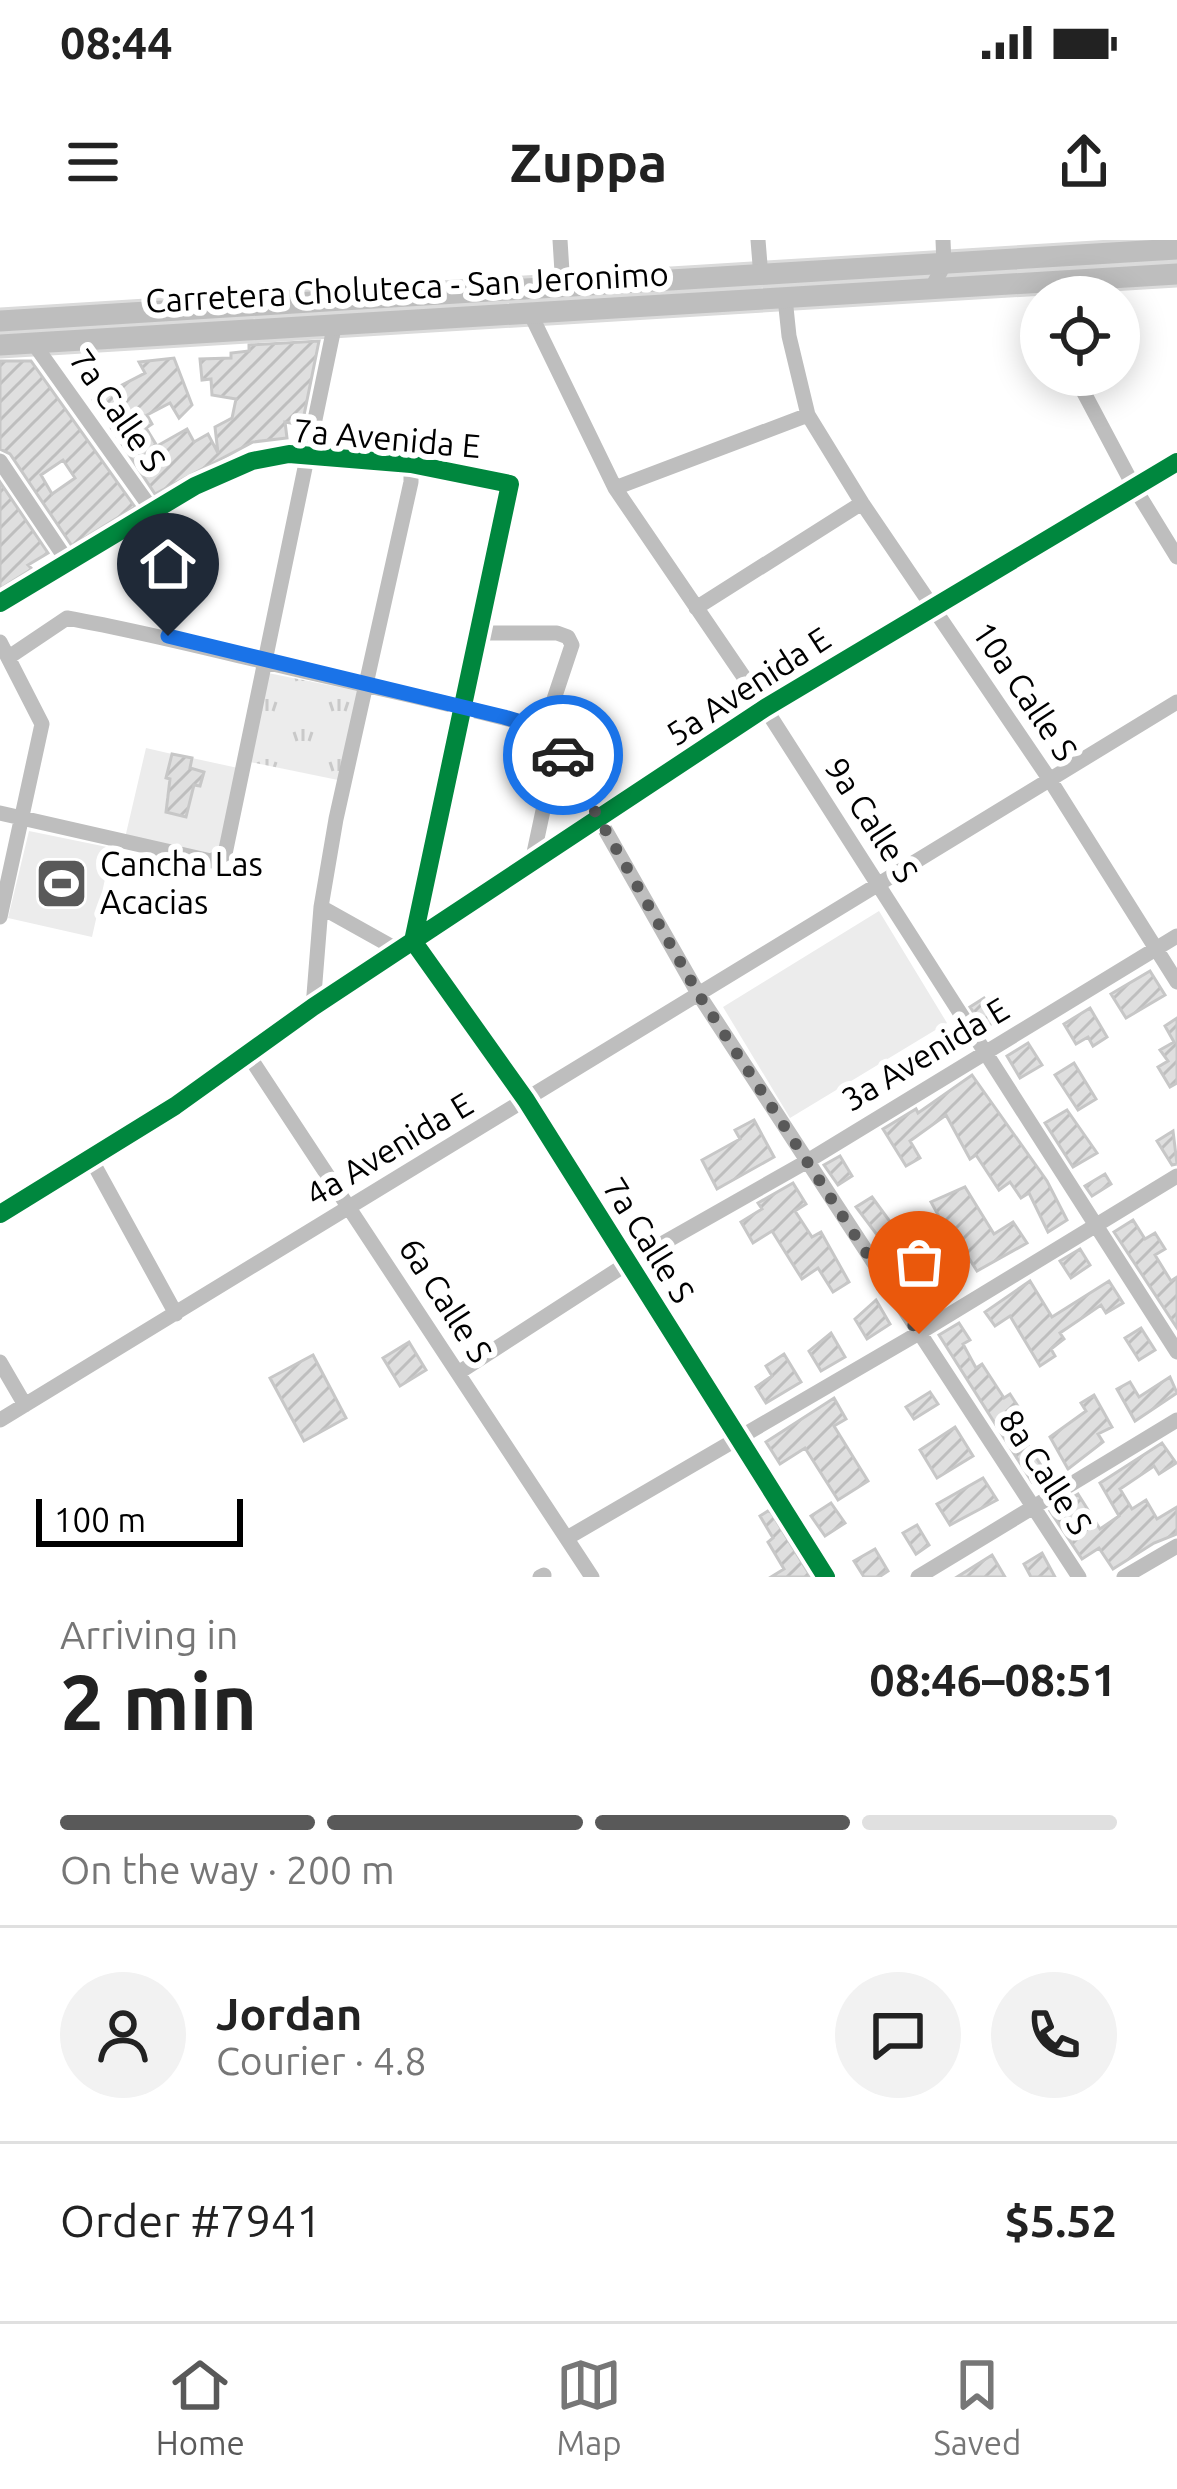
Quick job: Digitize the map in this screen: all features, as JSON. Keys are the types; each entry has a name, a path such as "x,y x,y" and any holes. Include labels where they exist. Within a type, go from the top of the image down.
{"highway":[{"name":"Carretera Choluteca - San Jeronimo","path":"0,321 944,265 1140,246 1177,250"},
{"name":"Carretera Choluteca - San Jeronimo","path":"1140,279 1177,274"},
{"name":"Carretera Choluteca - San Jeronimo","path":"0,345 931,289 1020,288"}],"street":[{"path":"560,240 563,288"},
{"path":"758,240 760,277"},
{"path":"931,289 944,265 943,240"},
{"name":"10a Calle S","path":"785,298 808,415 862,503 1050,780 1177,982"},
{"path":"0,309 0,321"},
{"name":"9a Calle S","path":"530,313 615,488 765,708 1177,1352"},
{"path":"0,812 212,861 221,859 335,323"},
{"name":"7a Calle S","path":"34,344 153,511"},
{"path":"1086,396 1177,557"},
{"path":"615,488 808,415"},
{"name":"7a Avenida E","path":"0,603 195,486 252,461 290,454 411,464 507,480 511,490 480,633"},
{"path":"0,461 68,562"},
{"name":"5a Avenida E","path":"0,1214 249,1056 314,1007 765,708 1177,462"},
{"path":"314,1007 321,907 411,464"},
{"path":"696,608 862,503"},
{"path":"0,917 42,724 5,650 67,618 168,636 464,705 544,729 572,645 568,637 480,633 464,705 405,946 321,907"},
{"name":"4a Avenida E","path":"0,1420 1177,702"},
{"name":"8a Calle S","path":"544,729 699,995 1079,1577"},
{"path":"532,862 557,745"},
{"name":"3a Avenida E","path":"458,1373 628,1263 806,1162 1177,936"},
{"name":"7a Calle S","path":"405,946 526,1100 826,1577"},
{"name":"6a Calle S","path":"249,1056 592,1577"},
{"path":"91,1159 176,1314"},
{"path":"567,1538 919,1334 1177,1176"},
{"path":"0,1362 25,1406"},
{"path":"918,1577 1177,1420"},
{"path":"1124,1577 1177,1546"}],"green space":[{"path":"268,673 358,691 338,780 250,762"},
{"path":"146,748 172,754 166,777 173,780 166,798 186,816 194,785 192,758 238,768 220,850 212,855 125,838"},
{"name":"Cancha Las Acacias","path":"29,831 112,848 92,937 8,918"},
{"path":"879,911 947,1023 790,1118 723,1007"}],"building":[{"path":"319,341 302,425 285,422 287,438 253,442 155,494 93,400 145,373 139,362 174,358 192,405 179,418 170,403 147,415 152,424 146,428 157,446 187,429 194,442 208,434 218,453 215,427 232,418 236,399 212,395 211,379 202,380 200,359 231,358 231,353 249,351 249,345"},
{"path":"0,361 31,361 135,507 72,546 10,454 0,449","holes":["63,460 75,478 52,494 41,475"]},
{"path":"0,482 48,553 0,589"},
{"path":"172,754 192,758 190,768 204,772 200,786 194,785 186,817 166,812"},
{"path":"1150,971 1165,995 1126,1018 1111,994"},
{"path":"984,998 998,1020 984,1028 970,1007"},
{"path":"1090,1008 1107,1037 1093,1046 1088,1037 1076,1044 1064,1024"},
{"path":"1177,1018 1177,1083 1170,1087 1158,1067 1168,1061 1160,1050 1174,1042 1165,1026"},
{"path":"1028,1043 1042,1065 1020,1078 1007,1056"},
{"path":"1074,1063 1096,1099 1078,1110 1055,1075"},
{"path":"972,1075 1047,1181 1067,1220 1048,1232 1029,1193 1021,1198 1010,1182 999,1190 976,1155 970,1159 946,1115 910,1141 920,1158 906,1166 883,1129 916,1109 918,1113"},
{"path":"1067,1110 1097,1153 1073,1167 1045,1123"},
{"path":"754,1120 774,1157 717,1189 702,1160 740,1139 735,1130"},
{"path":"1173,1131 1177,1164 1172,1165 1157,1141"},
{"path":"840,1156 852,1176 838,1185 824,1165"},
{"path":"1105,1174 1111,1184 1092,1196 1085,1186"},
{"path":"793,1183 806,1204 795,1211 812,1237 821,1232 849,1282 833,1292 818,1268 802,1279 772,1231 753,1243 741,1222 762,1209 758,1203"},
{"path":"965,1187 994,1234 1013,1222 1027,1243 977,1271 958,1241 954,1244 931,1202"},
{"path":"872,1197 910,1249 906,1251 912,1261 906,1265 930,1302 919,1309 887,1262 893,1258 887,1248 856,1207"},
{"path":"1133,1220 1145,1239 1155,1233 1165,1249 1155,1255 1171,1281 1177,1277 1177,1328 1114,1232"},
{"path":"1080,1249 1090,1265 1071,1278 1060,1261"},
{"path":"1030,1281 1052,1317 1109,1281 1123,1303 1106,1313 1101,1305 1060,1333 1064,1339 1051,1349 1055,1356 1040,1366 1010,1316 995,1326 985,1312"},
{"path":"876,1300 890,1324 867,1339 855,1319"},
{"path":"959,1323 970,1340 963,1344 976,1368 982,1364 1004,1398 1010,1394 1019,1408 1008,1414 1046,1473 1032,1482 939,1335"},
{"path":"1141,1328 1155,1350 1139,1360 1125,1338"},
{"path":"831,1333 845,1357 821,1371 809,1351"},
{"path":"409,1342 426,1370 400,1386 383,1358"},
{"path":"784,1354 801,1382 766,1403 756,1387 772,1376 766,1366"},
{"path":"313,1355 346,1418 304,1441 270,1378"},
{"path":"1170,1377 1177,1393 1135,1421 1117,1389 1130,1382 1139,1397"},
{"path":"930,1392 938,1404 914,1419 906,1407"},
{"path":"1094,1395 1112,1427 1098,1434 1103,1442 1068,1469 1050,1437 1086,1411 1081,1403"},
{"path":"834,1398 846,1419 834,1426 868,1481 838,1500 805,1448 780,1464 766,1442"},
{"path":"955,1427 973,1456 937,1478 920,1450"},
{"path":"1162,1443 1176,1463 1159,1474 1154,1466 1120,1489 1132,1509 1146,1500 1157,1519 1177,1507 1177,1534 1113,1569 1099,1548 1082,1559 1050,1511 1078,1494 1100,1529 1119,1516 1100,1483"},
{"path":"983,1478 997,1500 950,1525 937,1504"},
{"path":"831,1503 845,1523 825,1536 811,1516"},
{"path":"768,1511 811,1577 771,1577 784,1569 760,1516"},
{"path":"917,1525 929,1545 916,1554 903,1533"},
{"path":"875,1549 888,1571 879,1577 864,1577 854,1561"},
{"path":"1042,1553 1055,1577 1031,1577 1024,1564"},
{"path":"992,1555 1005,1577 957,1577"}],"cycle path":[{"path":"0,603 195,486 252,461 289,454 411,464 510,484 413,941 526,1100 826,1577"},
{"path":"0,1214 175,1106 313,1007 765,708 1177,462"}],"way so far":[{"path":"563,755 699,995 919,1334"}],"place":[{"name":"Cancha Las Acacias","path":"61,883"}],"route":[{"path":"168,636 464,705 544,729 563,755"}]}
